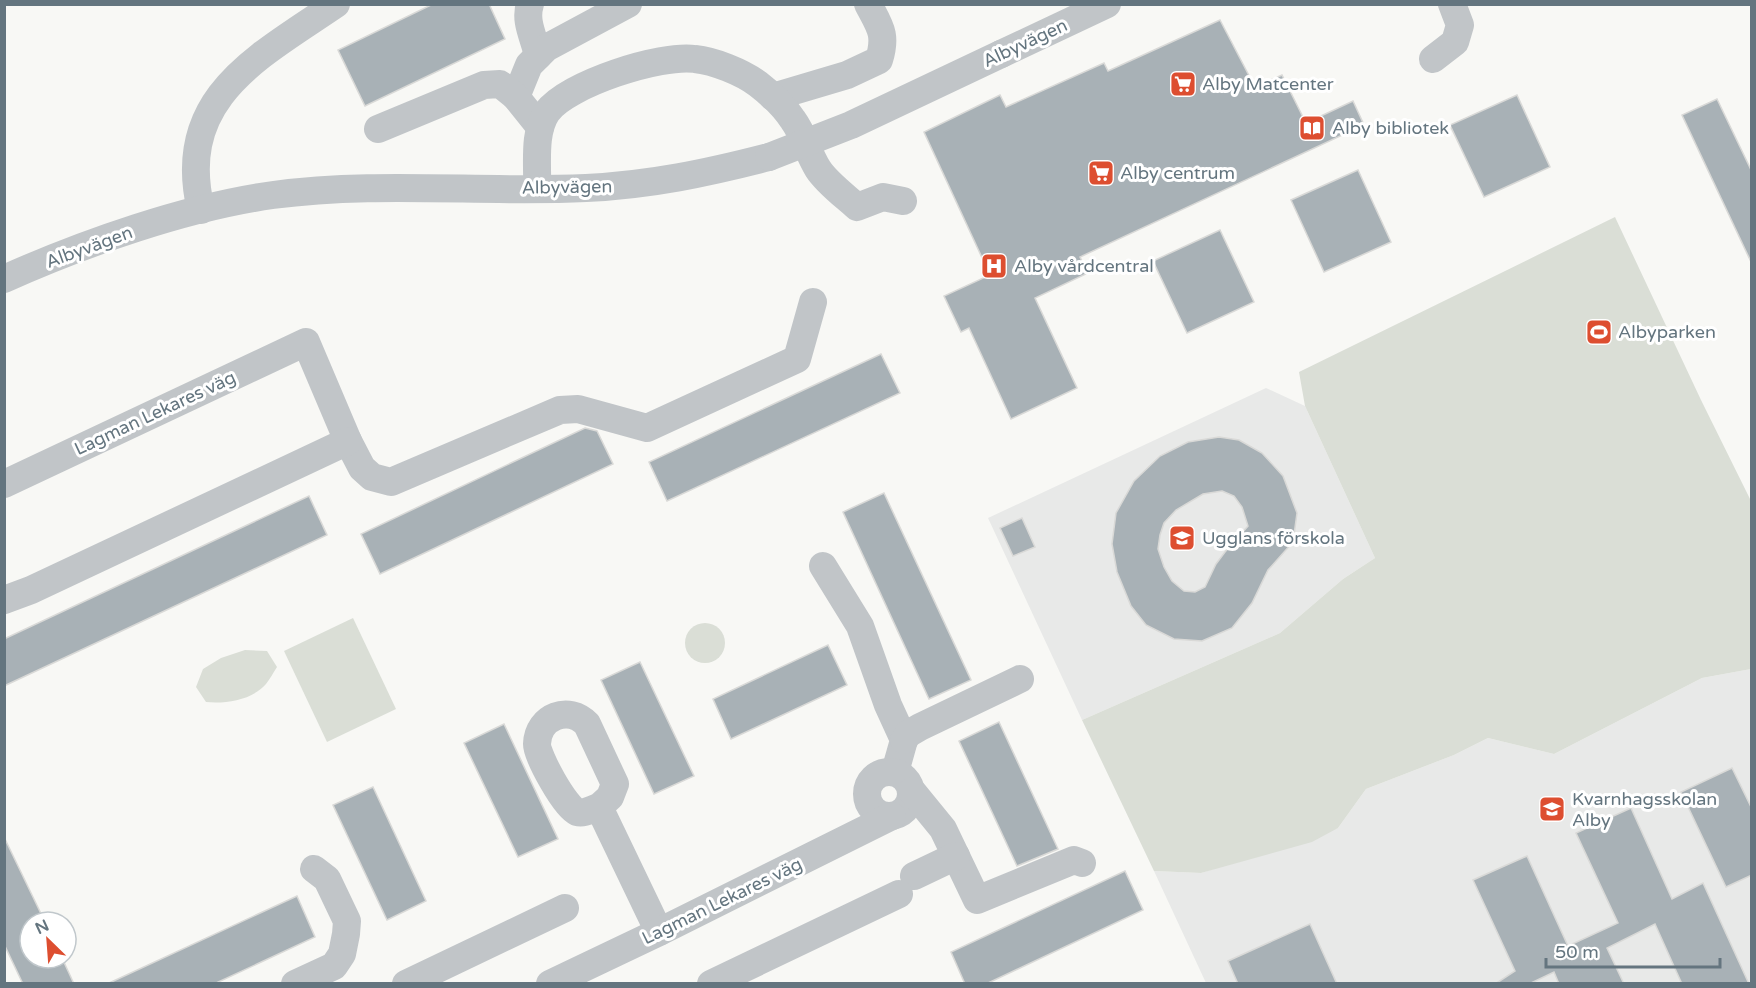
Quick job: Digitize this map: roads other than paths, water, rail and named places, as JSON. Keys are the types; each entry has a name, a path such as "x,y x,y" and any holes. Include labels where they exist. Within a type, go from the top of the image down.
{"street":[{"path":"201,210 195,186 197,149 204,123 220,94 240,72 262,54 336,4"},
{"path":"530,4 527,12 528,21 538,56"},
{"path":"516,97 529,65 546,48 628,4"},
{"path":"773,97 847,75 879,60 884,46 882,32 868,4"},
{"name":"Albyvägen","path":"4,279 110,237 201,210 272,195 349,189 584,188 651,183 709,172 769,157 851,124 1001,54 1075,11 1107,4"},
{"path":"1433,59 1455,42 1460,26 1452,4"},
{"path":"537,188 540,127 547,112 555,103 598,80 635,66 694,58 733,70 756,82 773,97 794,120 819,171 857,207 883,197 903,201"},
{"path":"378,129 484,85 500,84 516,97 540,127"},
{"path":"4,600 31,590 348,441 362,468 372,477 391,482 560,410 578,409 647,428 797,359 813,302"},
{"name":"Lagman Lekares väg","path":"4,484 306,342 348,441"},
{"path":"823,566 860,626 888,705 904,740 903,782 909,804 899,814 892,816 883,815 873,809 867,796 875,777 888,772 903,782 943,829 977,900 1074,860 1082,863"},
{"path":"904,740 908,734 920,727 1020,679"},
{"path":"599,807 659,933"},
{"name":"Lagman Lekares väg","path":"550,984 585,976 659,933 892,816"},
{"path":"711,984 906,885 956,856"},
{"path":"295,984 324,978 342,954 347,921 327,879 314,869"},
{"path":"406,984 566,908"}],"place":[{"name":"Alby Matcenter","path":"1183,84"},
{"name":"Alby bibliotek","path":"1312,128"},
{"name":"Alby centrum","path":"1101,173"},
{"name":"Alby vårdcentral","path":"994,266"},
{"name":"Albyparken","path":"1599,332"},
{"name":"Ugglans förskola","path":"1182,538"},
{"name":"Kvarnhagsskolan Alby","path":"1552,809"}]}
